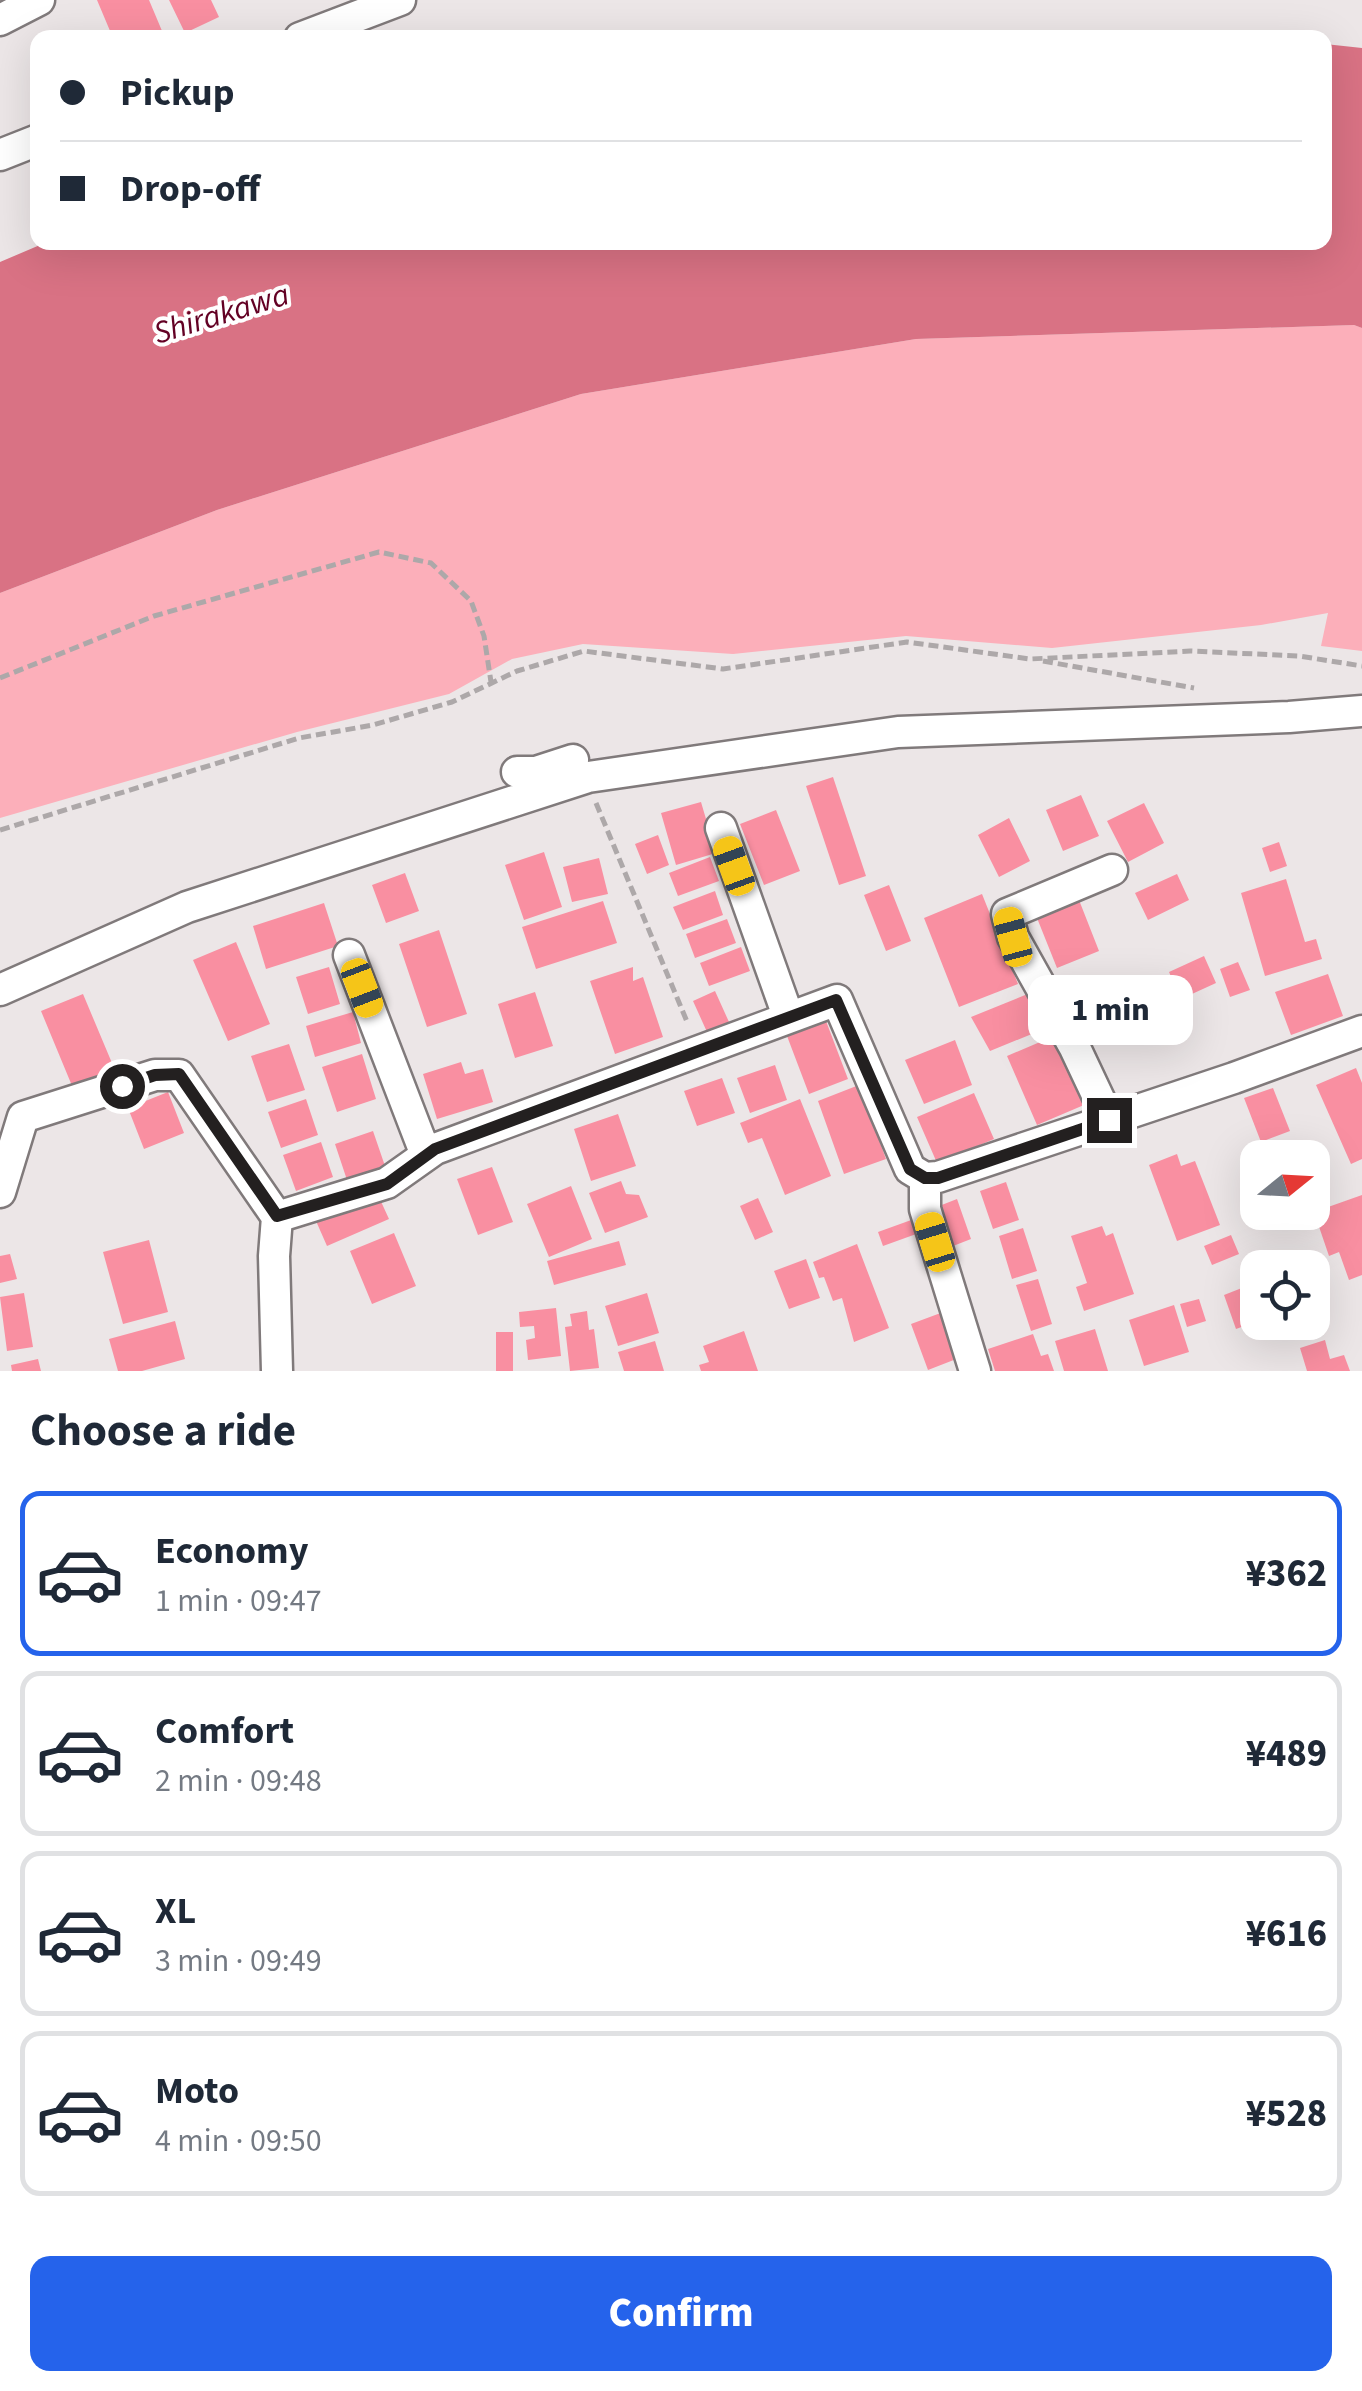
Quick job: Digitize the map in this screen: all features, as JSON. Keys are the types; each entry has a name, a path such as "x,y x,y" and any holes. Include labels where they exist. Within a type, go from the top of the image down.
{"street":[{"path":"4,12 39,0"},
{"path":"321,30 400,0"},
{"path":"0,155 30,143"},
{"path":"0,990 187,907 588,777 898,732 1362,711"},
{"path":"517,772 536,772 585,756 623,772"},
{"path":"721,828 788,1016"},
{"path":"1109,1120 1013,937 1007,914 1112,870"},
{"path":"349,955 426,1155"},
{"path":"277,1216 387,1184 426,1155 836,1000 910,1169 925,1178 938,1178 1362,1031"},
{"path":"0,1192 24,1117 155,1075 179,1074 277,1216 277,1371"},
{"path":"925,1178 925,1210 975,1371"}],"path":[{"path":"0,678 154,616 379,552 431,563 472,601 484,636 491,683"},
{"path":"0,830 300,738 372,725 452,702 517,670 584,651 723,669 907,642 1206,690"},
{"path":"1030,659 1190,650 1299,656 1362,666"},
{"path":"598,810 699,1050"}],"shaded area":[{"path":"1354,325 1362,328 1362,651 1321,646 1328,613 1261,625 1052,648 906,636 733,654 583,644 512,659 449,694 297,732 0,818 0,593 217,510 581,394 916,339"}],"water":[{"name":"Shirakawa","path":"1332,45 1362,48 1362,328 1354,325 916,339 581,394 217,510 0,593 0,262 30,249 1332,250"}],"building":[{"path":"97,0 149,0 162,30 110,30"},
{"path":"169,0 211,0 219,17 184,30"},
{"path":"833,777 866,876 839,885 806,786"},
{"path":"1081,795 1099,836 1063,851 1046,810"},
{"path":"701,802 716,853 676,865 661,813"},
{"path":"1144,803 1164,843 1128,862 1107,821"},
{"path":"776,810 800,871 764,885 740,824"},
{"path":"1009,818 1030,861 999,877 978,835"},
{"path":"658,835 669,865 647,874 635,844"},
{"path":"1279,842 1287,866 1270,872 1262,848"},
{"path":"544,852 562,907 524,920 505,865"},
{"path":"710,857 719,881 678,896 669,873"},
{"path":"599,858 608,894 572,902 563,867"},
{"path":"405,873 419,911 386,923 372,885"},
{"path":"1177,874 1189,900 1148,920 1135,893"},
{"path":"1286,879 1305,942 1316,939 1322,959 1265,976 1241,893"},
{"path":"889,885 911,941 886,951 864,895"},
{"path":"715,891 723,915 683,930 673,907"},
{"path":"982,894 1018,984 959,1007 924,918"},
{"path":"1079,900 1099,951 1057,968 1037,918"},
{"path":"603,901 617,943 536,969 522,927"},
{"path":"324,903 338,946 266,969 253,926"},
{"path":"727,919 736,943 695,958 686,934"},
{"path":"439,930 467,1014 427,1027 399,944"},
{"path":"236,942 270,1024 228,1041 193,960"},
{"path":"741,947 750,971 709,986 700,963"},
{"path":"1204,956 1216,983 1181,999 1169,972"},
{"path":"1238,962 1250,990 1230,997 1220,969"},
{"path":"329,967 340,1004 308,1014 296,977"},
{"path":"633,967 633,981 643,977 663,1037 615,1054 590,981"},
{"path":"1328,974 1343,1016 1291,1035 1275,992"},
{"path":"715,991 729,1022 707,1032 693,1001"},
{"path":"535,992 553,1046 515,1058 498,1004"},
{"path":"1030,993 1044,1029 990,1051 971,1017"},
{"path":"83,994 117,1075 75,1093 41,1011"},
{"path":"353,1012 361,1043 315,1057 306,1026"},
{"path":"826,1021 848,1079 809,1094 787,1036"},
{"path":"1054,1036 1084,1105 1037,1125 1007,1056"},
{"path":"955,1040 972,1085 924,1104 905,1060"},
{"path":"289,1044 305,1090 267,1102 251,1056"},
{"path":"362,1054 376,1099 337,1112 322,1067"},
{"path":"461,1062 465,1074 483,1069 493,1102 437,1119 423,1074"},
{"path":"775,1065 787,1100 750,1113 737,1078"},
{"path":"1356,1068 1362,1083 1362,1159 1351,1164 1316,1085"},
{"path":"722,1078 735,1113 697,1126 684,1091"},
{"path":"859,1085 886,1159 844,1174 818,1101"},
{"path":"1273,1088 1290,1131 1260,1140 1244,1098"},
{"path":"168,1092 184,1133 144,1149 128,1108"},
{"path":"974,1093 994,1139 937,1163 917,1117"},
{"path":"306,1099 318,1135 281,1148 268,1112"},
{"path":"800,1099 831,1176 785,1195 762,1138 748,1143 740,1123"},
{"path":"618,1114 636,1166 591,1181 574,1129"},
{"path":"373,1131 385,1166 347,1180 335,1144"},
{"path":"321,1142 333,1177 296,1191 283,1155"},
{"path":"1177,1154 1181,1166 1195,1161 1220,1225 1177,1241 1149,1165"},
{"path":"492,1167 513,1222 478,1235 457,1179"},
{"path":"621,1181 626,1194 639,1195 648,1217 605,1233 589,1193"},
{"path":"1006,1182 1019,1220 993,1229 980,1191"},
{"path":"571,1186 592,1239 549,1257 527,1204"},
{"path":"378,1195 389,1219 327,1246 316,1221"},
{"path":"1362,1195 1362,1275 1349,1280 1339,1252 1330,1256 1320,1230 1330,1230 1330,1206"},
{"path":"758,1198 773,1232 755,1240 740,1206"},
{"path":"957,1199 971,1239 948,1248 934,1208"},
{"path":"914,1219 919,1233 883,1246 878,1232"},
{"path":"1102,1226 1106,1236 1113,1233 1134,1294 1084,1311 1076,1287 1087,1283 1071,1236"},
{"path":"1023,1228 1037,1271 1012,1279 999,1236"},
{"path":"394,1233 416,1286 372,1304 350,1251"},
{"path":"1231,1235 1239,1254 1212,1265 1204,1246"},
{"path":"149,1240 168,1312 123,1324 103,1252"},
{"path":"619,1241 626,1265 554,1285 547,1261"},
{"path":"857,1244 889,1328 854,1342 842,1298 833,1301 813,1262"},
{"path":"10,1254 17,1279 0,1283 0,1256"},
{"path":"806,1259 820,1298 789,1309 774,1271"},
{"path":"1038,1279 1052,1324 1031,1331 1016,1285"},
{"path":"1240,1289 1240,1328 1236,1329 1224,1295"},
{"path":"24,1293 33,1347 7,1351 0,1297"},
{"path":"647,1293 659,1333 618,1346 605,1306"},
{"path":"1199,1299 1206,1321 1187,1327 1180,1304"},
{"path":"1174,1305 1189,1352 1144,1366 1129,1320"},
{"path":"556,1308 561,1356 528,1360 526,1340 535,1338 534,1326 520,1327 519,1312"},
{"path":"587,1311 589,1330 594,1329 599,1368 570,1371 565,1327 572,1326 570,1314"},
{"path":"946,1311 964,1356 928,1370 911,1324"},
{"path":"175,1321 185,1359 142,1371 118,1371 109,1339"},
{"path":"1095,1329 1108,1371 1064,1371 1055,1341"},
{"path":"744,1331 758,1371 701,1371 699,1365 709,1362 703,1346"},
{"path":"496,1332 513,1332 513,1371 496,1371"},
{"path":"1033,1334 1041,1356 1048,1354 1054,1371 995,1371 988,1349"},
{"path":"1325,1340 1330,1359 1344,1355 1350,1371 1307,1371 1300,1348"},
{"path":"655,1341 664,1371 624,1371 618,1352"},
{"path":"38,1359 41,1371 12,1371 11,1365"}],"route":[{"path":"122,1086 155,1075 179,1074 277,1216 387,1184 435,1149 836,1000 910,1169 925,1178 938,1178 1109,1120"}]}
